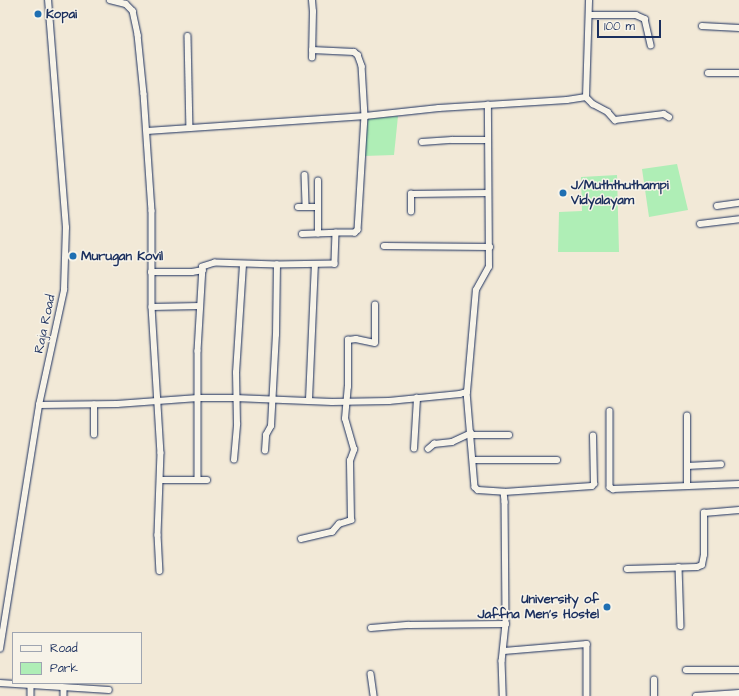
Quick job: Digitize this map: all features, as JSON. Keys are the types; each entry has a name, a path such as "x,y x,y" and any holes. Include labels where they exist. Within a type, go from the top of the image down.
{"street":[{"name":"Raja Road","path":"0,649 39,405 64,290 66,228 48,0"},
{"path":"110,0 131,6 138,35 152,211 152,307 159,401 161,453 158,535 160,571"},
{"path":"312,0 314,12 312,58"},
{"path":"589,0 586,97 593,104 608,112 615,120 664,114 669,116"},
{"path":"589,15 636,14 645,19 651,44"},
{"path":"702,26 739,28"},
{"path":"188,36 190,128"},
{"path":"302,234 355,233 358,230 365,116 362,66 358,55 354,52 312,50"},
{"path":"708,73 739,72"},
{"path":"146,131 365,116 439,108 567,100 586,97"},
{"path":"488,105 489,267 476,290 467,392 476,489 504,492 592,486 594,484 593,436"},
{"path":"422,142 488,140"},
{"path":"305,175 306,207"},
{"path":"318,181 318,234"},
{"path":"411,212 411,194 488,193"},
{"path":"717,206 739,203"},
{"path":"298,207 318,207"},
{"path":"700,224 739,219"},
{"path":"198,480 200,306 204,267 208,264 334,264 336,233"},
{"path":"384,246 490,246"},
{"path":"234,460 237,424 236,398 243,265"},
{"path":"265,450 266,434 271,426 273,399 277,265"},
{"path":"309,400 315,265"},
{"path":"151,272 192,272 203,270"},
{"path":"301,539 332,532 339,524 351,520 350,461 354,450 346,424 348,340 356,339 376,343 375,305"},
{"path":"152,307 200,306"},
{"path":"39,405 94,405 198,398 347,401 416,398 467,392"},
{"path":"414,449 416,398"},
{"path":"94,405 94,435"},
{"path":"610,411 610,488 739,484"},
{"path":"687,416 687,486"},
{"path":"428,449 434,444 452,442 472,434 509,435"},
{"path":"474,460 558,460"},
{"path":"687,466 721,464"},
{"path":"160,480 207,480"},
{"path":"503,696 502,661 506,624 504,492"},
{"path":"627,569 697,567 703,563 704,512 739,510"},
{"path":"679,567 681,626"},
{"path":"371,628 506,624"},
{"path":"504,651 586,644 587,696"},
{"path":"686,670 739,670"},
{"path":"371,674 374,696"},
{"path":"654,680 654,696"},
{"path":"0,683 12,684"},
{"path":"15,684 108,690"},
{"path":"30,685 31,696"},
{"path":"64,688 64,696"},
{"path":"696,696 739,693"}],"green space":[{"path":"398,116 394,155 364,156 368,119"},
{"path":"677,164 688,210 649,217 642,169"},
{"path":"617,175 619,252 558,252 559,212 582,211 581,177"}],"place":[{"name":"Kopai","path":"38,14"},
{"name":"J/Muththuthampi Vidyalayam","path":"563,193"},
{"name":"Murugan Kovil","path":"73,256"},
{"name":"University of Jaffna Men's Hostel","path":"607,607"}]}
